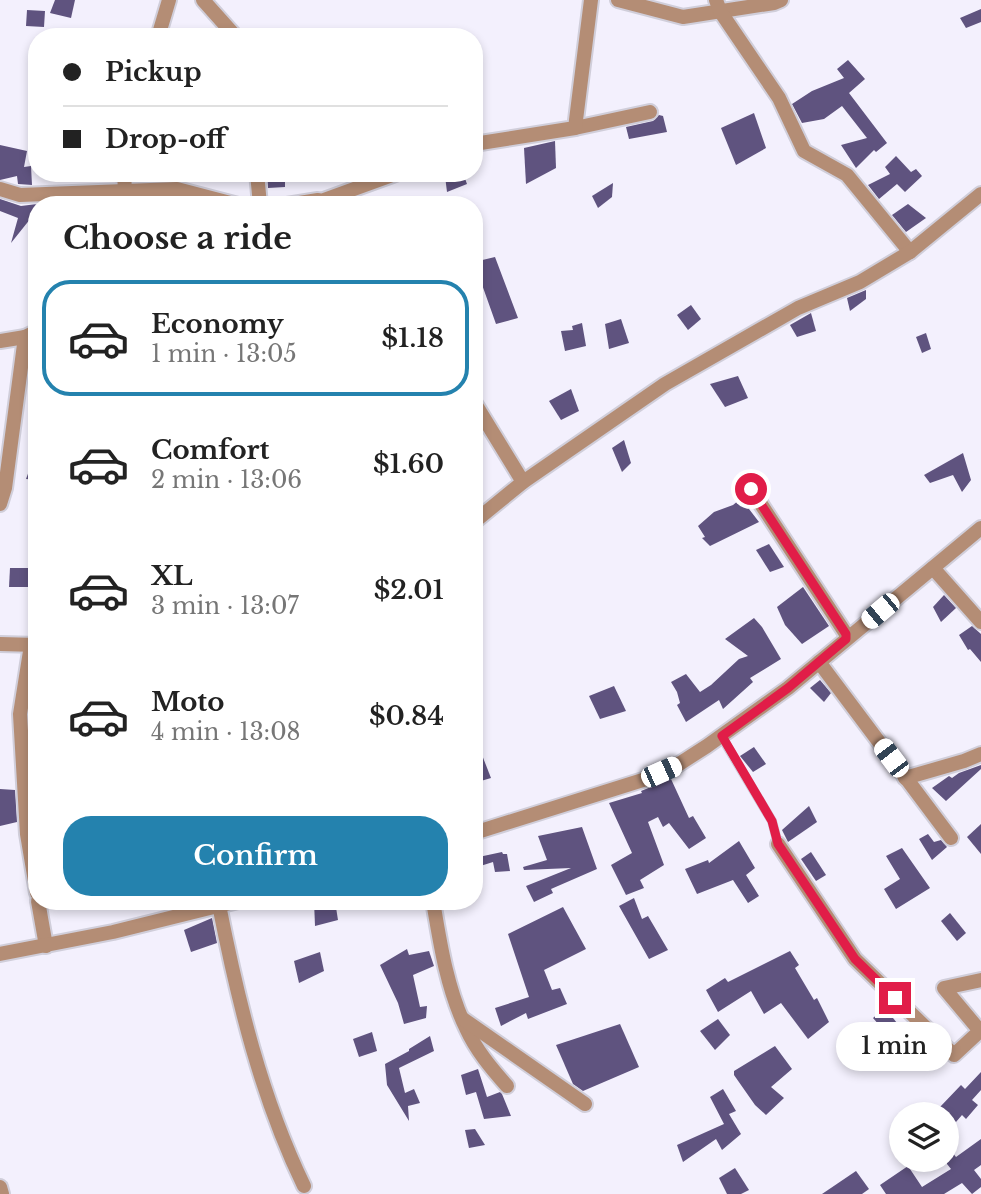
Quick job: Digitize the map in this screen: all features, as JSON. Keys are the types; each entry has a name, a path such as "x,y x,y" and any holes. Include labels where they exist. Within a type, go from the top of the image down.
{"street":[{"path":"161,28 169,0"},
{"path":"203,0 228,28"},
{"path":"575,128 591,0"},
{"path":"618,0 684,17 718,6 774,3 781,0"},
{"path":"718,6 779,97 804,151 847,176 910,252"},
{"path":"483,143 575,128 650,112"},
{"path":"124,182 125,191"},
{"path":"334,196 372,182"},
{"path":"0,189 20,195 177,189 204,196"},
{"path":"347,191 350,196"},
{"path":"483,515 523,482 665,384 798,308 860,282 910,252 981,194"},
{"path":"0,341 28,335"},
{"path":"0,504 28,350"},
{"path":"483,417 523,482"},
{"path":"751,489 846,634 846,639"},
{"path":"483,830 646,779 676,766 788,688 981,528"},
{"path":"933,568 981,622"},
{"path":"0,644 28,645"},
{"path":"819,662 951,838"},
{"path":"28,675 20,714 28,840"},
{"path":"905,778 981,754"},
{"path":"778,844 855,959 954,1055 980,1031 944,988 981,980"},
{"path":"40,910 46,946"},
{"path":"0,954 113,932 199,910"},
{"path":"220,910 232,972 257,1062 282,1141 304,1186"},
{"path":"434,910 438,934 462,1018 483,1058 507,1086"},
{"path":"462,1018 585,1104"},
{"path":"0,1187 2,1194"}],"lane":[{"path":"722,736 772,821 778,844"}],"building":[{"path":"55,0 75,0 71,18 50,13"},
{"path":"981,9 981,22 966,28 960,18"},
{"path":"27,10 45,11 44,27 26,26"},
{"path":"848,60 865,79 849,93 887,143 876,152 874,150 856,168 841,145 867,138 842,106 824,119 802,123 792,104 812,91 844,78 837,69"},
{"path":"754,113 766,148 736,165 721,128"},
{"path":"659,115 663,116 667,132 629,139 626,127 653,121"},
{"path":"555,141 556,168 526,184 524,148"},
{"path":"0,145 27,151 24,167 28,166 28,182 32,182 32,185 18,184 17,176 0,180"},
{"path":"896,156 911,172 916,169 922,176 905,192 897,184 879,199 868,185 890,174 885,167"},
{"path":"268,182 285,182 285,187 268,188"},
{"path":"446,182 466,182 467,184 447,192"},
{"path":"613,183 612,197 598,208 592,196"},
{"path":"0,199 21,206 28,205 28,222 11,243 18,218 0,211"},
{"path":"908,204 926,218 906,232 892,215"},
{"path":"495,257 518,318 496,324 483,287 483,260"},
{"path":"866,290 866,299 850,311 847,298"},
{"path":"691,305 701,319 688,330 677,315"},
{"path":"811,313 816,331 797,337 790,325"},
{"path":"621,319 629,343 609,349 605,324"},
{"path":"582,323 586,346 565,351 561,331 573,330 572,326"},
{"path":"926,333 931,349 922,353 916,337"},
{"path":"738,376 748,398 725,407 710,384"},
{"path":"571,389 579,411 561,420 549,401"},
{"path":"624,440 631,463 622,472 612,448"},
{"path":"963,453 971,480 962,492 953,475 930,483 924,475"},
{"path":"744,496 752,508 749,509 759,522 710,546 702,538 705,537 698,526 714,512 733,505"},
{"path":"769,544 784,567 770,572 756,550"},
{"path":"10,568 28,568 28,587 9,587"},
{"path":"803,587 829,626 802,644 785,625 777,607"},
{"path":"944,595 956,608 941,622 933,607"},
{"path":"754,618 781,659 750,678 753,682 723,709 719,700 686,722 677,705 680,703 671,682 686,674 700,692 711,685 739,659 748,656 725,639"},
{"path":"972,626 981,634 981,662 968,650 959,635"},
{"path":"820,680 831,693 824,702 810,688"},
{"path":"614,686 626,711 600,719 589,696"},
{"path":"754,747 766,764 753,772 740,756"},
{"path":"483,758 491,778 483,780"},
{"path":"981,765 981,769 946,801 932,788 949,776 952,778"},
{"path":"671,779 689,818 693,816 706,838 689,849 669,823 663,827 658,817 648,822 664,865 640,880 644,888 626,895 611,865 632,853 609,803 642,793 641,791"},
{"path":"0,789 15,790 17,822 0,826"},
{"path":"809,806 817,822 788,842 782,830"},
{"path":"981,824 981,854 967,837"},
{"path":"582,827 597,869 551,889 553,893 534,902 526,886 571,868 524,870 523,867 547,860 538,836"},
{"path":"928,834 934,842 941,840 947,847 932,860 919,839"},
{"path":"739,841 755,868 746,875 759,896 748,903 733,880 697,894 685,869 708,860 709,863"},
{"path":"902,848 930,888 896,909 884,889 900,879 886,856"},
{"path":"502,852 507,854 510,871 495,872 493,862 483,865 483,856"},
{"path":"811,852 826,875 816,881 801,859"},
{"path":"634,898 642,919 648,916 668,950 649,959 619,906"},
{"path":"563,907 586,949 544,970 552,990 560,988 567,1004 528,1019 526,1013 501,1026 495,1008 529,997 508,934"},
{"path":"314,910 336,910 338,920 315,926"},
{"path":"950,913 966,933 957,941 941,921"},
{"path":"212,918 217,943 191,952 184,930"},
{"path":"407,949 409,955 429,951 434,966 413,975 420,1007 427,1006 426,1018 404,1024 398,1003 380,965"},
{"path":"790,951 799,965 795,968 814,1000 817,998 829,1022 808,1039 781,1003 764,1014 751,991 718,1012 706,990 725,978 728,982"},
{"path":"320,952 324,971 299,983 294,961"},
{"path":"885,1008 897,1023 886,1033 873,1018"},
{"path":"718,1019 730,1035 715,1050 700,1031"},
{"path":"620,1024 639,1067 583,1091 573,1084 556,1045"},
{"path":"372,1032 377,1051 359,1057 353,1039"},
{"path":"430,1036 434,1051 399,1068 405,1093 414,1089 420,1103 408,1106 409,1121 387,1085 385,1064"},
{"path":"887,1040 895,1049 878,1066 869,1057"},
{"path":"919,1040 932,1052 921,1064 908,1053"},
{"path":"775,1046 792,1069 771,1087 784,1098 766,1115 755,1105 734,1075 734,1071"},
{"path":"478,1069 487,1097 500,1092 511,1116 484,1119 476,1092 466,1095 461,1075"},
{"path":"981,1072 981,1090 972,1100 978,1105 966,1119 962,1115 959,1118 959,1102 945,1102 961,1085 965,1089"},
{"path":"723,1089 736,1111 729,1114 741,1134 722,1150 716,1139 683,1162 677,1145 724,1124 710,1097"},
{"path":"475,1129 485,1145 469,1148 465,1130"},
{"path":"981,1139 981,1165 974,1170 981,1179 981,1187 972,1194 962,1183 944,1194 886,1194 880,1185 899,1172 912,1172 922,1187 946,1172 959,1172 959,1155"},
{"path":"735,1168 749,1190 741,1194 727,1194 719,1178"},
{"path":"856,1171 869,1189 862,1194 822,1194"}],"route":[{"path":"751,489 846,634 846,639 788,688 722,736 772,821 778,844 855,959 895,998"}]}
